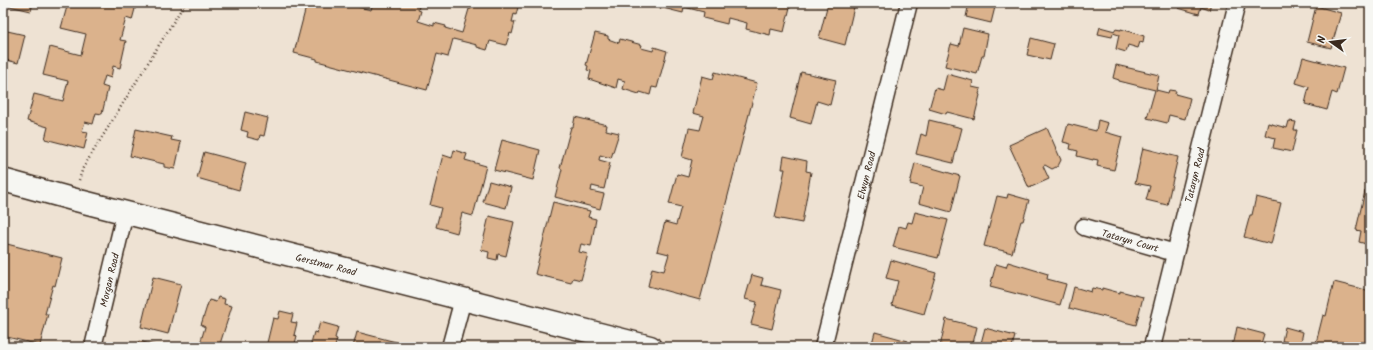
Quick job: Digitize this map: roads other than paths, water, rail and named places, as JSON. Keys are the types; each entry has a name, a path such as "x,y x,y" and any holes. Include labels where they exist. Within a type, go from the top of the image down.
{"street":[{"name":"Elwyn Road","path":"823,347 909,3"},
{"name":"Tataryn Road","path":"1152,347 1237,3"},
{"name":"Gerstmar Road","path":"3,180 125,213 650,347"},
{"name":"Morgan Road","path":"93,347 125,213"},
{"name":"Tataryn Court","path":"1084,227 1175,253"},
{"path":"450,347 463,299"}]}
